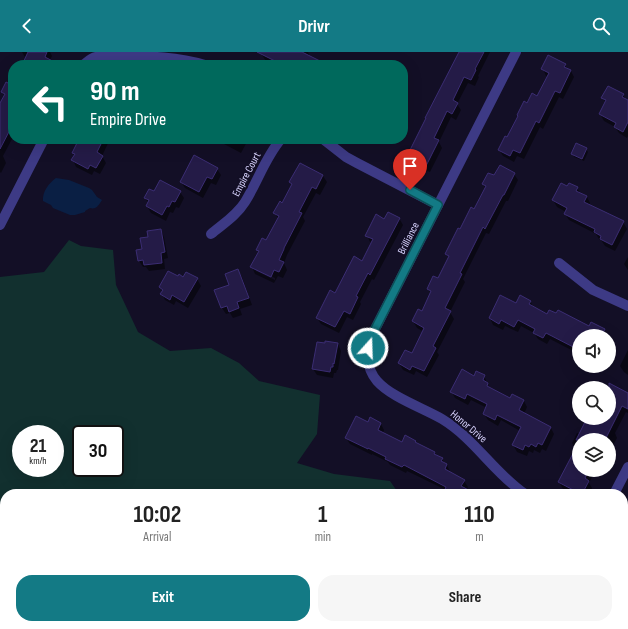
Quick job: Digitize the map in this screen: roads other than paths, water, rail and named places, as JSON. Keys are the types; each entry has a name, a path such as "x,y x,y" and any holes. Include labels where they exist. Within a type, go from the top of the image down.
{"street":[{"name":"Brilliance","path":"372,373 367,359 368,348 372,335 516,52"},
{"path":"91,60 96,57 134,56 186,60"},
{"path":"0,225 41,144"},
{"name":"Empire Court","path":"211,234 233,216 245,203 269,155 277,144"},
{"path":"329,144 356,163 438,205"},
{"path":"559,263 593,290 628,306"},
{"name":"Honor Drive","path":"372,373 376,380 386,390 441,418 455,427 519,489"},
{"path":"617,489 628,467"}],"water":[{"path":"56,178 69,180 89,188 102,200 96,208 90,208 85,212 75,215 70,215 53,208 51,205 43,201 43,198 46,188"}]}
